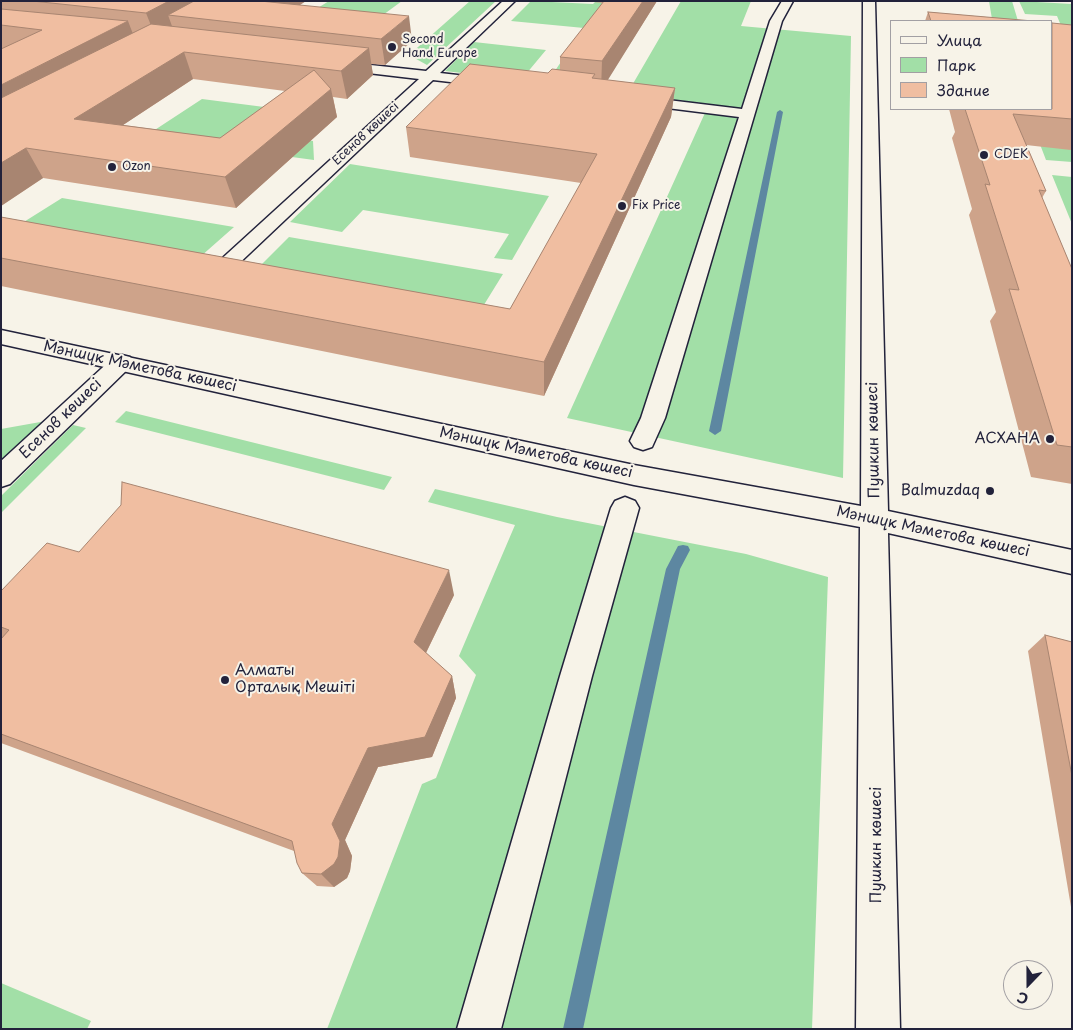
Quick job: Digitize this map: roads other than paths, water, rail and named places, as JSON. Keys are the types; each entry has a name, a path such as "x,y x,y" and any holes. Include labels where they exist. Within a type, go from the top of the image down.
{"street":[{"name":"Есенов көшесі","path":"224,267 510,1"},
{"path":"643,441 653,418 776,22 788,1"},
{"name":"Пушкин көшесі","path":"869,1 878,1029"},
{"path":"317,62 508,85"},
{"path":"623,99 747,114"},
{"name":"Мәншүк Мәметова көшесі","path":"1,338 122,362 634,475 875,520 1072,562"},
{"name":"Есенов көшесі","path":"1,477 122,362"},
{"path":"479,1029 624,508"}],"waterway":[{"path":"715,431 780,112"},
{"path":"573,1029 673,569 683,550"}],"place":[{"name":"Second Hand Europe","path":"392,47"},
{"name":"CDEK","path":"984,155"},
{"name":"Ozon","path":"112,167"},
{"name":"Fix Price","path":"622,206"},
{"name":"ACXAHA","path":"1050,439"},
{"name":"Balmuzdaq","path":"990,491"},
{"name":"Алматы Орталық Мешіті","path":"225,680"}]}
